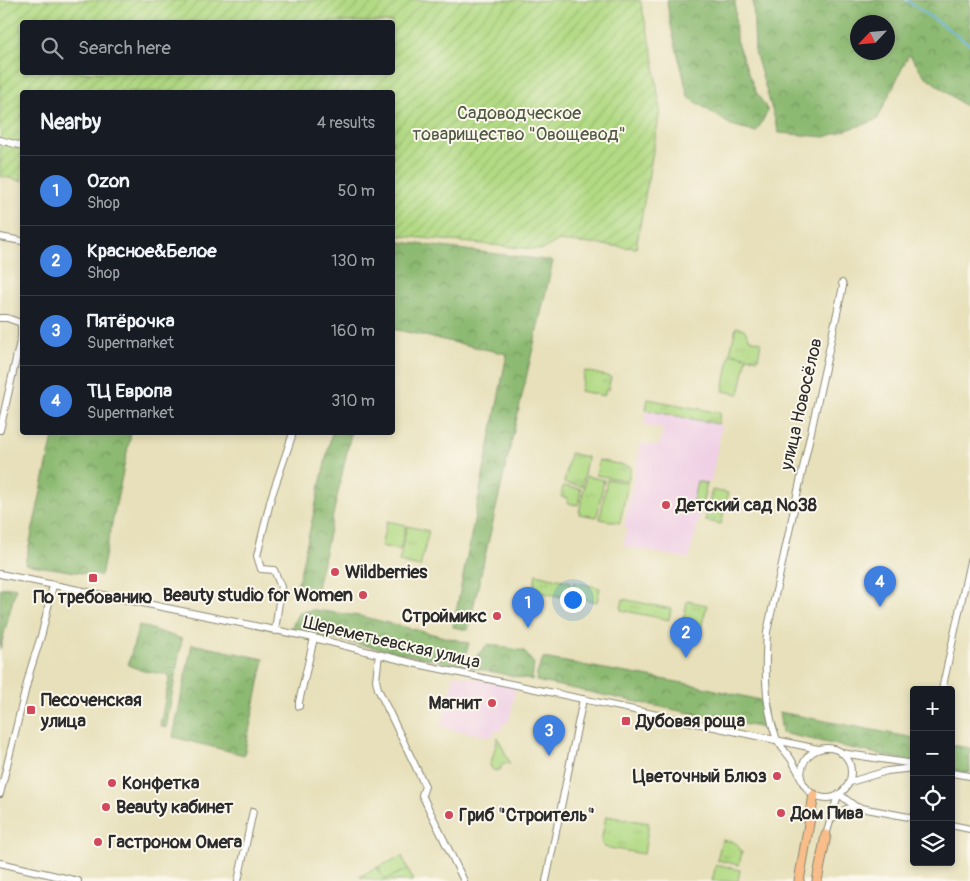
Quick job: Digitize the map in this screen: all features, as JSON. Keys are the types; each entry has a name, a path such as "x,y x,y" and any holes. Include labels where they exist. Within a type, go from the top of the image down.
{"main road":[{"path":"799,881 814,795"},
{"path":"817,881 826,835"}],"street":[{"path":"0,140 20,145"},
{"path":"0,237 20,241"},
{"name":"улица Новосёлов","path":"801,777 777,739 770,711 765,664 767,632 843,286 842,283"},
{"path":"0,318 7,318 20,323"},
{"path":"0,430 20,341"},
{"path":"274,632 281,587 274,570 261,569 257,556 270,498 292,435"},
{"path":"943,686 970,561"},
{"name":"Шереметьевская улица","path":"0,574 274,632 314,638 583,699 818,749"},
{"path":"0,794 30,671 42,633 52,585"},
{"path":"299,706 314,638"},
{"path":"379,654 376,680 378,689 425,786 422,795 464,881"},
{"path":"546,881 583,699"},
{"path":"841,753 847,759 851,774 850,782 845,790 839,795 820,798 805,788 801,777 803,762 812,752 818,749 826,748 841,753 910,763"},
{"path":"850,782 887,771 910,768"},
{"path":"955,773 970,776"},
{"path":"839,795 856,807"},
{"path":"826,835 839,795"},
{"path":"830,820 846,809 856,807 910,817"},
{"path":"238,881 253,811"},
{"path":"955,826 970,829"},
{"path":"0,863 78,881"}],"shaded area":[{"name":"Детский сад №38","path":"647,410 722,425 711,482 708,482 689,559 623,546 627,528 624,527 641,443 659,446 663,429 644,425"},
{"path":"454,674 516,687 509,722 502,724 503,729 494,732 492,737 453,730 439,725 443,720 446,703 448,703"}],"green space":[{"name":"Садоводческое товарищество \"Овощевод\"","path":"0,0 640,0 653,54 660,111 636,248 557,241 542,250 395,235 395,90 20,90 20,181 0,176"},
{"path":"667,0 735,0 736,40 755,90 768,111 756,132 731,125 688,97"},
{"path":"753,0 970,0 970,110 924,75 909,54 877,120 825,137 779,133 755,52"},
{"path":"395,241 553,261 468,630 453,627 507,354 395,329"},
{"path":"736,327 744,329 750,339 761,342 758,359 730,353"},
{"path":"730,353 747,357 739,394 723,391"},
{"path":"585,371 611,377 608,390 606,389 604,396 580,391"},
{"path":"648,399 720,413 718,424 646,410"},
{"path":"54,435 131,435 101,576 25,564"},
{"path":"331,435 351,435 314,602 295,596"},
{"path":"570,453 587,457 582,486 564,483"},
{"path":"599,460 631,467 628,481 596,475"},
{"path":"586,476 604,480 597,517 579,514"},
{"path":"607,479 628,483 620,523 600,519"},
{"path":"697,481 707,484 700,512 691,510"},
{"path":"563,486 581,489 578,505 567,503 568,498 561,497"},
{"path":"712,490 728,493 721,524 705,521"},
{"path":"387,521 406,525 400,550 381,546"},
{"path":"407,526 429,531 420,567 399,562"},
{"path":"536,574 571,582 567,598 533,591"},
{"path":"574,582 600,588 597,602 571,596"},
{"path":"0,588 16,588 0,649"},
{"path":"623,599 671,609 669,620 621,610"},
{"path":"687,602 707,605 701,629 682,625"},
{"path":"314,610 360,616 469,643 463,666 290,630 299,612"},
{"path":"139,625 182,639 166,728 160,725 170,675 143,671 128,665"},
{"path":"192,644 264,659 244,755 173,737"},
{"path":"488,644 524,651 534,664 532,680 469,667 476,656"},
{"path":"543,658 694,685 764,701 767,729 536,681"},
{"path":"779,712 910,737 910,761 782,733"},
{"path":"498,737 510,764 502,763 501,769 497,771 493,770 490,766"},
{"path":"955,746 970,748 970,773 955,771"},
{"path":"606,816 649,823 644,854 604,847 601,842"},
{"path":"722,840 736,843 742,852 739,865 717,860"},
{"path":"402,856 408,869 384,880 378,867"},
{"path":"716,864 740,870 738,881 712,881"},
{"path":"378,867 384,880 408,869 413,881 382,881 359,877"}],"waterway":[{"path":"906,0 970,44"}],"place":[{"name":"Детский сад №38","path":"666,505"},
{"name":"Wildberries","path":"335,572"},
{"name":"По требованию","path":"93,578"},
{"name":"Beauty studio for Women","path":"363,595"},
{"name":"ТЦ Европа","path":"880,607"},
{"name":"Строймикс","path":"497,616"},
{"name":"Ozon","path":"528,628"},
{"name":"Красное&Белое","path":"686,658"},
{"name":"Магнит","path":"492,703"},
{"name":"Песоченская улица","path":"31,710"},
{"name":"Дубовая роща","path":"626,721"},
{"name":"Пятёрочка","path":"549,756"},
{"name":"Цветочный Блюз","path":"777,776"},
{"name":"Конфетка","path":"112,783"},
{"name":"Beauty кабинет","path":"106,807"},
{"name":"Дом Пива","path":"781,813"},
{"name":"Гриб \"Строитель\"","path":"449,815"},
{"name":"Гастроном Омега","path":"98,842"}]}
